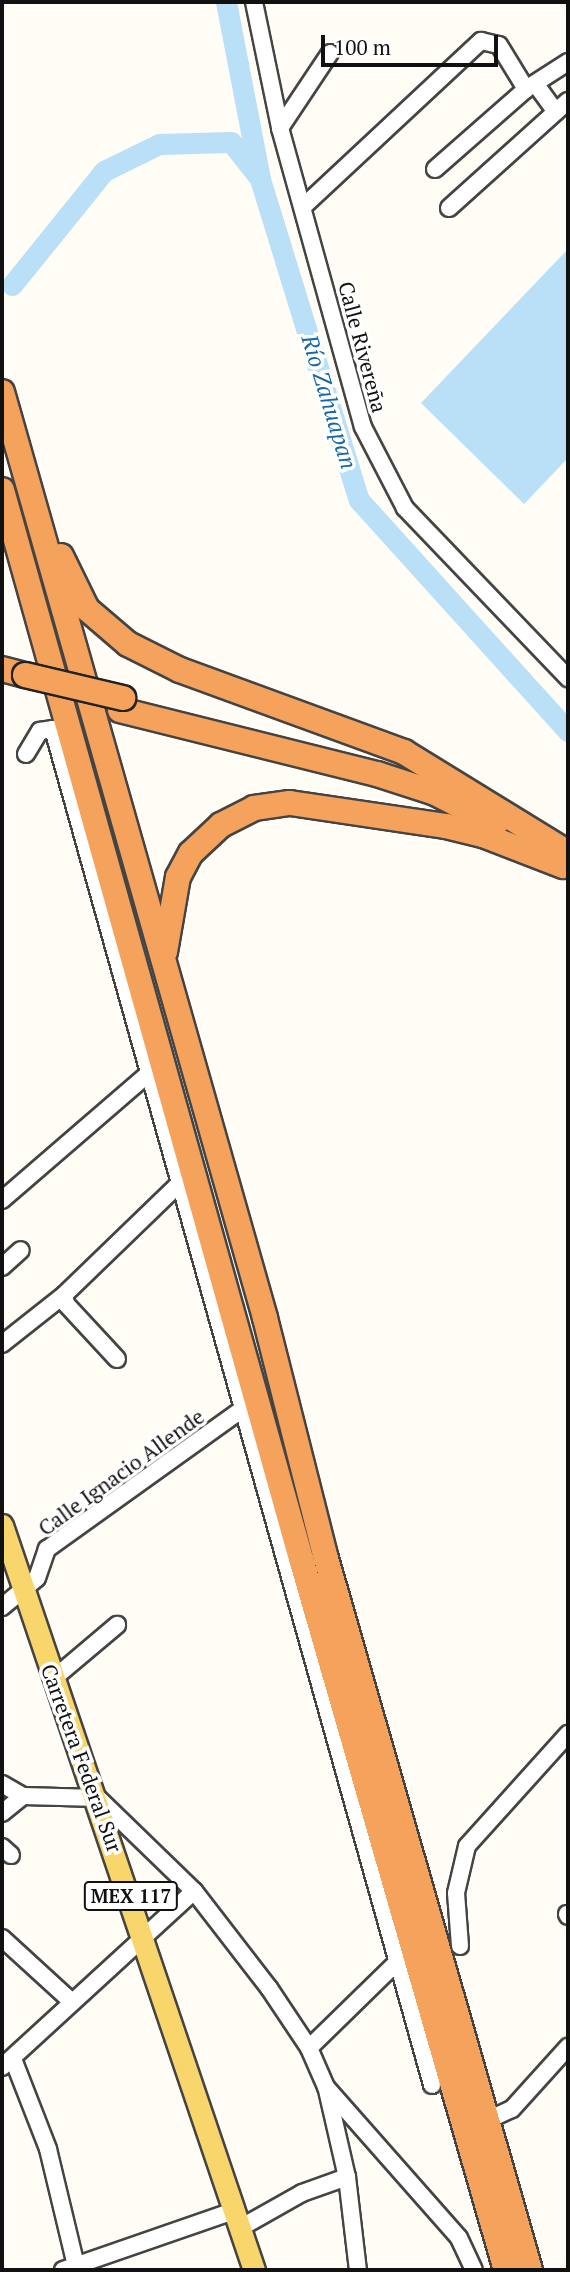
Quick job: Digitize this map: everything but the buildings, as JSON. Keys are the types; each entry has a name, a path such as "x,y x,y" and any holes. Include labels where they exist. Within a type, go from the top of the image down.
{"highway":[{"path":"2,392 164,971 265,1318 325,1555 530,2270"},
{"path":"2,490 5,514 506,2270"},
{"path":"38,522 53,535 87,609 128,644 180,670 404,751 484,800 566,863"},
{"path":"13,678 394,766 484,800"},
{"path":"121,704 435,793 566,863"},
{"path":"164,971 166,929 178,877 191,853 221,825 254,808 290,803 446,826 484,835 566,863"}],"main road":[{"name":"Carretera Federal Sur","path":"2,1525 53,1679 98,1798 254,2270"}],"street":[{"name":"Calle Rivereña","path":"254,2 280,128 304,205 346,378 362,427 405,508 568,678"},
{"path":"304,205 481,41 499,46 531,88 556,112"},
{"path":"280,128 330,54"},
{"path":"435,169 531,88 565,65 568,93"},
{"path":"449,208 568,100"},
{"path":"26,754 40,731 53,729 179,1184 245,1407 432,2085"},
{"path":"2,1200 149,1073"},
{"path":"2,1344 64,1295 179,1184"},
{"path":"2,1267 21,1250"},
{"path":"64,1295 66,1304 117,1359"},
{"name":"Calle Ignacio Allende","path":"2,1607 23,1593 37,1578 47,1549 245,1407"},
{"path":"53,1679 117,1625"},
{"path":"460,1946 456,1892 467,1846 568,1734"},
{"path":"2,1784 23,1796 98,1798 194,1891 309,2048 326,2087 347,2177 358,2270"},
{"path":"2,1813 23,1796"},
{"path":"194,1891 7,2063 48,2149 72,2269 237,2219 347,2177"},
{"path":"2,1938 72,2002"},
{"path":"309,2048 398,1961"},
{"path":"488,2120 512,2109 568,2047"},
{"path":"326,2087 467,2252 474,2270"}],"water":[{"path":"568,249 568,458 524,504 421,403"}],"waterway":[{"name":"Río Zahuapan","path":"226,2 260,179 359,500 568,731"},
{"path":"12,285 104,171 159,144 231,142 258,176"}]}
